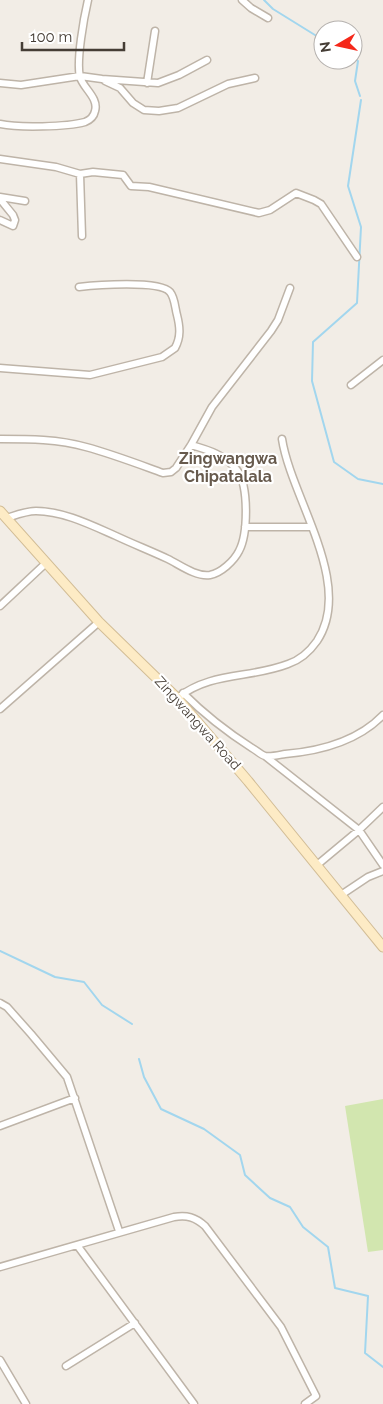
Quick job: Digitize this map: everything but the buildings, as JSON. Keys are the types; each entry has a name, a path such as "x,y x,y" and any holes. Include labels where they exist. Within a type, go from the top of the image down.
{"street":[{"path":"0,124 56,125 86,122 94,115 96,106 94,100 80,76 81,40 88,0"},
{"path":"242,0 268,18"},
{"path":"147,83 155,31"},
{"path":"0,83 20,85 80,76 158,83 192,69 207,60"},
{"path":"102,79 120,88 133,103 144,110 159,110 178,108 228,84 255,78"},
{"path":"0,160 44,165 80,174 93,172 123,175 131,186 149,187 259,213 270,210 294,194 299,194 321,204 357,257"},
{"path":"80,174 82,236"},
{"path":"0,198 24,201"},
{"path":"0,198 15,220 13,226 0,220"},
{"path":"0,368 90,375 162,357 175,348 180,333 180,324 173,300 167,290 122,284 78,287"},
{"path":"0,439 50,440 85,446 163,473 171,472 176,468 191,445 212,407 272,331 290,288"},
{"path":"351,385 383,360"},
{"path":"282,439 285,456 312,527 326,574 330,604 325,626 314,646 302,657 288,664 203,682 180,695 227,732 265,756 359,830 383,865"},
{"path":"2,514 38,511 66,517 89,524 196,573 214,574 224,568 235,557 242,544 245,527 242,478 238,471 221,455 191,445"},
{"name":"Zingwangwa Road","path":"2,514 100,622 180,695 383,947"},
{"path":"245,527 312,527"},
{"path":"0,606 46,563"},
{"path":"0,709 100,622"},
{"path":"265,756 322,749 342,742 362,731 383,715"},
{"path":"317,865 383,807"},
{"path":"340,895 368,877 383,872"},
{"path":"0,1003 31,1034 71,1085 119,1231"},
{"path":"0,1126 75,1098"},
{"path":"0,1267 119,1231 174,1217 185,1216 198,1220 205,1226 281,1327 316,1396 305,1404"},
{"path":"77,1245 194,1404"},
{"path":"66,1366 135,1323"},
{"path":"0,1360 26,1404"}],"green space":[{"path":"383,1099 383,1250 368,1252 345,1106"}],"waterway":[{"path":"264,0 273,9 313,34"},
{"path":"357,70 355,81 360,96"},
{"path":"361,100 348,186 361,227 357,303 313,342 312,381 334,462 358,479 383,484"},
{"path":"0,951 55,977 84,982 102,1005 132,1024"},
{"path":"139,1059 144,1077 161,1109 204,1129 240,1155 245,1175 270,1198 290,1207 303,1227 328,1247 335,1288 368,1296 365,1353 383,1367"}],"district":[{"name":"Zingwangwa Chipatalala","path":"228,467"}]}
